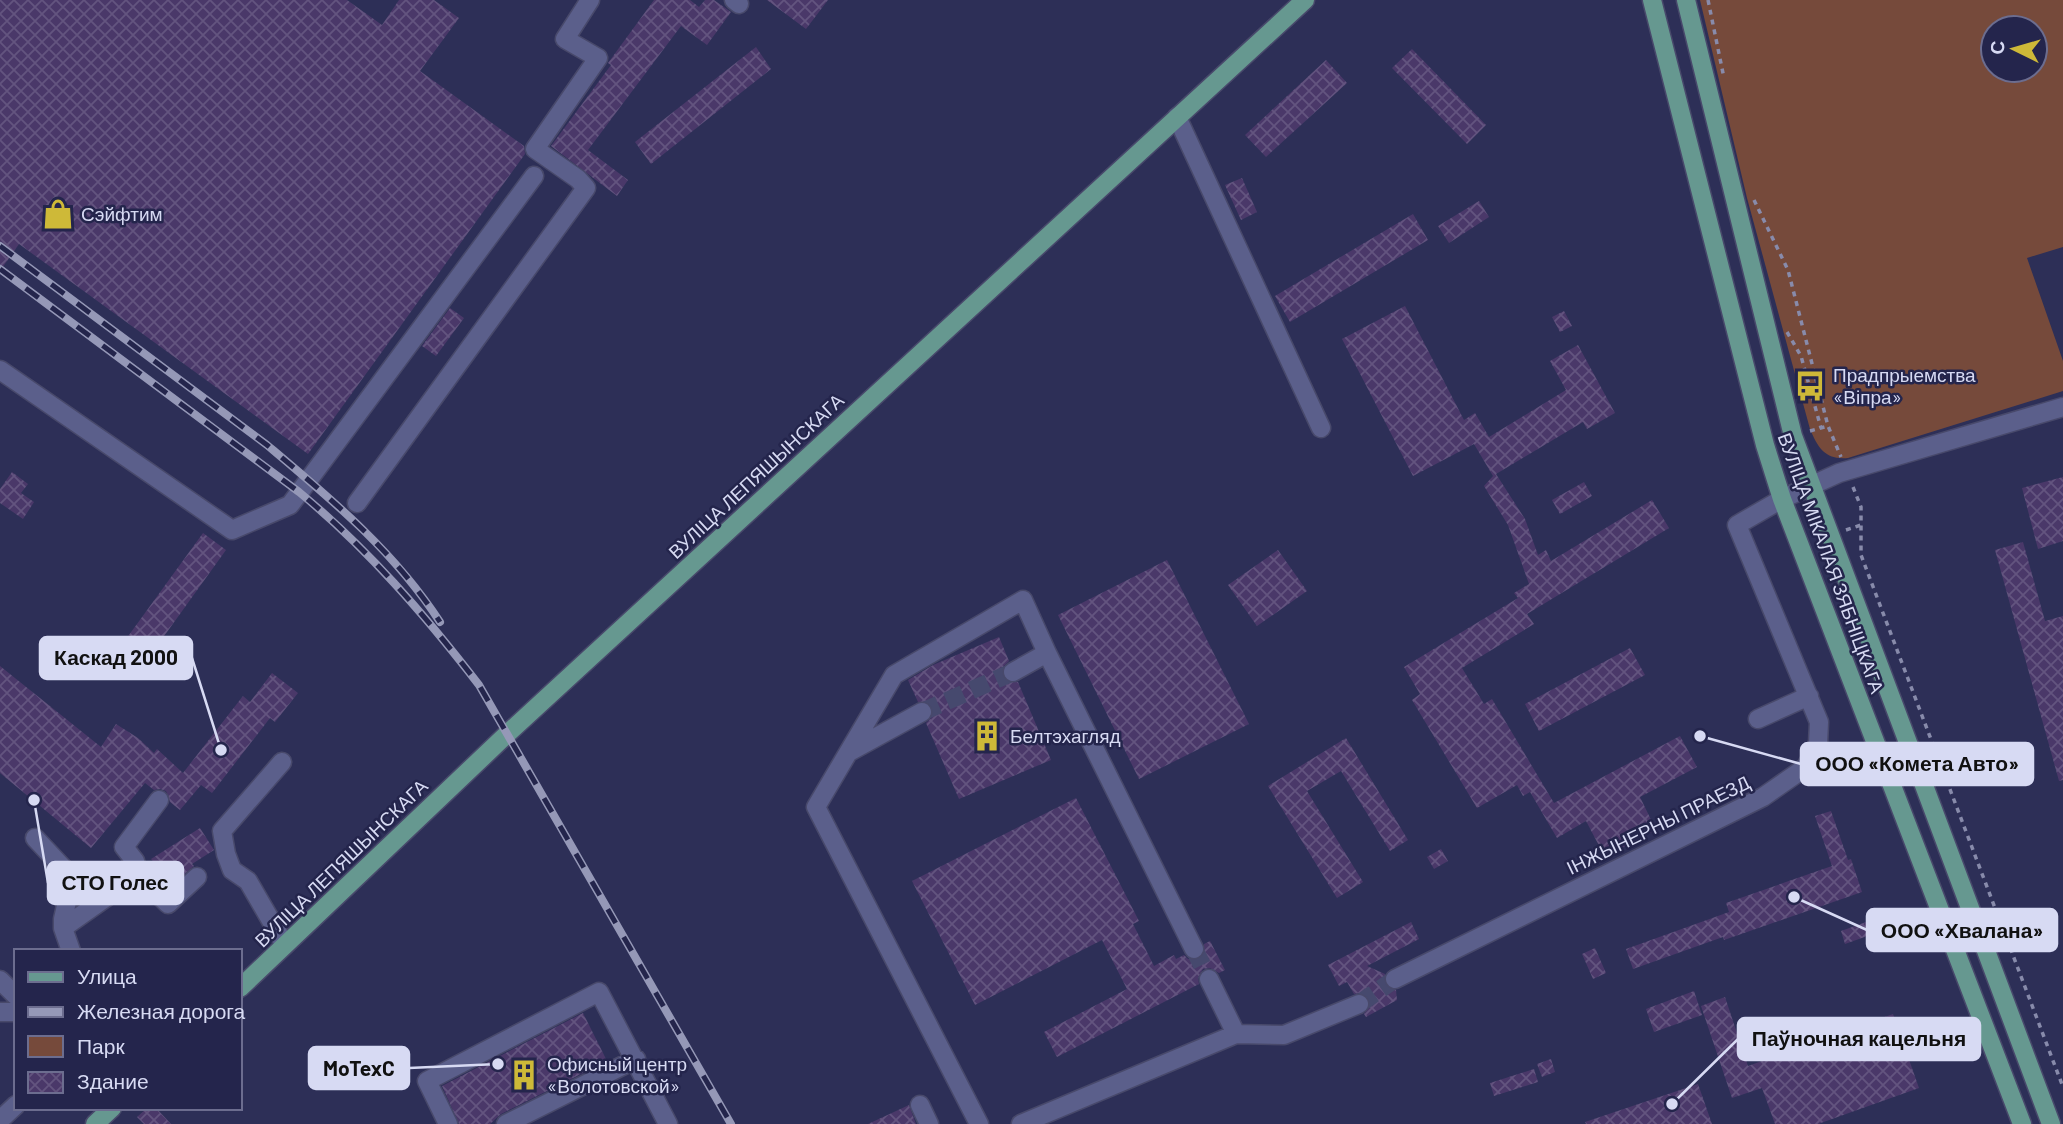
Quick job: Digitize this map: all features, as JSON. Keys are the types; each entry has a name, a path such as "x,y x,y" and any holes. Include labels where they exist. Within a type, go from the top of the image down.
{"main road":[{"name":"ВУЛІЦА ЛЕПЯШЫНСКАГА","path":"242,986 506,735 1305,0"},
{"name":"ВУЛІЦА МІКАЛАЯ ЗЯБНІЦКАГА","path":"1652,0 1765,445 1782,499 2022,1124"},
{"name":"ВУЛІЦА МІКАЛАЯ ЗЯБНІЦКАГА","path":"1686,0 1781,393 1810,486 2051,1124"},
{"path":"94,1124 110,1110"}],"street":[{"path":"358,503 586,188 578,179 535,149 598,58 565,39 590,0"},
{"path":"1177,117 1321,428"},
{"path":"0,370 232,530 290,505 534,176"},
{"path":"1782,499 1839,473 2063,407"},
{"name":"ІНЖЫНЕРНЫ ПРАЕЗД","path":"1395,979 1763,797 1806,767 1818,744 1819,722 1737,525 1782,499"},
{"path":"979,1124 816,807 894,675 1023,600 1194,949"},
{"path":"1013,672 1047,653"},
{"path":"1758,719 1809,696"},
{"path":"849,752 922,712"},
{"path":"282,762 222,831 232,870 248,881 285,946"},
{"path":"159,800 124,847 135,861 138,875 168,905 197,877"},
{"path":"35,838 66,871 70,888 63,928 70,949"},
{"path":"63,928 138,875"},
{"path":"1209,979 1236,1034"},
{"path":"0,981 14,994"},
{"path":"448,1124 427,1081 599,992 668,1124"},
{"path":"1021,1124 1236,1034 1284,1035 1359,1004"},
{"path":"506,1124 636,1059"},
{"path":"920,1105 929,1124"},
{"path":"0,1120 14,1107"}],"path":[{"path":"1707,0 1727,89"},
{"path":"1749,192 1788,270 1828,426 1843,461"},
{"path":"1808,354 1801,356 1821,428"},
{"path":"1810,431 1828,426"},
{"path":"1852,482 1861,507 1861,555 2063,1087"},
{"path":"1843,532 1861,525"}],"green space":[{"path":"1700,0 2063,0 2063,247 2027,258 2063,361 2063,391 1848,458 1828,455 1819,447 1810,429 1747,198"}],"building":[{"path":"0,0 347,0 382,25 399,0 434,0 459,18 420,71 524,146 525,154 308,454 19,244 0,271"},
{"path":"654,0 690,0 699,7 705,0 714,0 731,12 707,45 681,26 588,150 628,180 617,196 551,146 611,65 608,63"},
{"path":"767,0 828,0 806,29"},
{"path":"756,47 771,69 651,164 635,142"},
{"path":"1412,49 1486,125 1467,144 1392,68"},
{"path":"1326,60 1347,83 1266,157 1245,135"},
{"path":"1242,178 1257,212 1241,220 1225,185"},
{"path":"1479,201 1489,217 1449,243 1438,226"},
{"path":"1413,214 1428,240 1290,322 1275,296"},
{"path":"1405,306 1464,420 1475,413 1489,437 1566,390 1550,361 1578,345 1615,413 1587,429 1583,422 1496,474 1525,519 1538,555 1546,550 1551,561 1652,500 1669,528 1527,614 1534,624 1462,668 1484,704 1492,699 1554,803 1680,736 1697,767 1640,797 1656,830 1605,857 1586,821 1557,838 1530,792 1523,796 1517,785 1477,808 1412,700 1420,694 1404,667 1518,598 1514,593 1529,584 1508,525 1484,486 1493,476 1474,444 1413,476 1342,339"},
{"path":"450,308 464,318 436,356 422,346"},
{"path":"1564,311 1572,326 1560,332 1552,317"},
{"path":"12,472 28,484 21,493 34,502 23,519 0,503 0,489"},
{"path":"2063,477 2063,541 2038,549 2022,488"},
{"path":"1584,482 1592,496 1560,514 1552,500"},
{"path":"203,533 226,550 144,664 121,646"},
{"path":"2023,542 2045,621 2063,616 2063,780 2059,781 1995,550"},
{"path":"1278,550 1307,591 1257,626 1228,585"},
{"path":"1167,560 1249,724 1139,779 1058,615"},
{"name":"Белтэхагляд","path":"999,637 1009,661 1003,667 1003,677 1008,682 1018,682 1051,760 959,799 926,723 932,717 932,707 927,702 918,702 908,680 933,665"},
{"path":"1630,648 1645,675 1539,731 1525,704"},
{"path":"0,666 101,747 116,724 138,738 154,753 157,749 183,773 243,696 250,702 272,673 298,693 275,722 270,718 212,793 201,785 180,810 170,802 166,791 154,790 145,783 91,848 0,773"},
{"path":"1346,738 1408,840 1390,851 1341,771 1307,791 1363,882 1337,898 1268,786"},
{"path":"1076,798 1139,921 1133,924 1154,966 1174,955 1176,959 1184,955 1188,959 1198,959 1204,955 1204,944 1210,941 1225,970 1219,973 1210,968 1203,969 1198,978 1199,984 1057,1057 1044,1032 1127,989 1102,940 975,1005 912,881"},
{"path":"1831,811 1862,892 1633,969 1626,949 1729,912 1726,903 1832,866 1815,816"},
{"path":"200,828 214,850 192,864 194,866 173,884 151,859"},
{"path":"1441,849 1448,861 1434,869 1427,857"},
{"path":"1869,921 1873,934 1845,944 1841,931"},
{"path":"1411,922 1419,939 1367,966 1385,974 1385,983 1389,989 1396,990 1397,1000 1366,1017 1364,1014 1370,1006 1369,999 1361,993 1354,994 1347,982 1339,986 1328,965"},
{"path":"1595,948 1606,973 1593,979 1582,954"},
{"path":"1694,991 1702,1015 1654,1032 1646,1009"},
{"path":"1725,997 1748,1066 1893,1014 1919,1088 1818,1124 1775,1124 1762,1088 1732,1098 1701,1006"},
{"name":"Офисный центр «Волотовской»","path":"583,1013 607,1061 501,1114 490,1124 459,1124 442,1086"},
{"path":"1551,1059 1555,1072 1542,1077 1537,1064"},
{"path":"1534,1069 1538,1082 1494,1096 1490,1083"},
{"path":"1698,1084 1712,1124 1585,1122"},
{"path":"909,1105 916,1124 868,1124"},
{"path":"145,1110 158,1110 171,1124 144,1124 137,1117"}],"tunnel":[{"path":"922,712 1013,672"},
{"path":"1194,949 1209,979"},
{"path":"1359,1004 1395,979"}],"railway":[{"path":"0,246 291,465 382,549 403,572 440,622"},
{"path":"0,269 299,492 372,559 438,633 479,685 731,1124"}],"place":[{"name":"Сэйфтим","path":"58,214"},
{"name":"Прадпрыемства «Віпра»","path":"1810,386"},
{"name":"Белтэхагляд","path":"987,736"},
{"name":"ООО «Комета Авто»","path":"1700,736"},
{"name":"Каскад 2000","path":"221,750"},
{"name":"СТО Голес","path":"34,800"},
{"name":"ООО «Хвалана»","path":"1794,897"},
{"name":"MoTexC","path":"498,1064"},
{"name":"Офисный центр «Волотовской»","path":"524,1075"},
{"name":"Паўночная кацельня","path":"1672,1104"}]}
